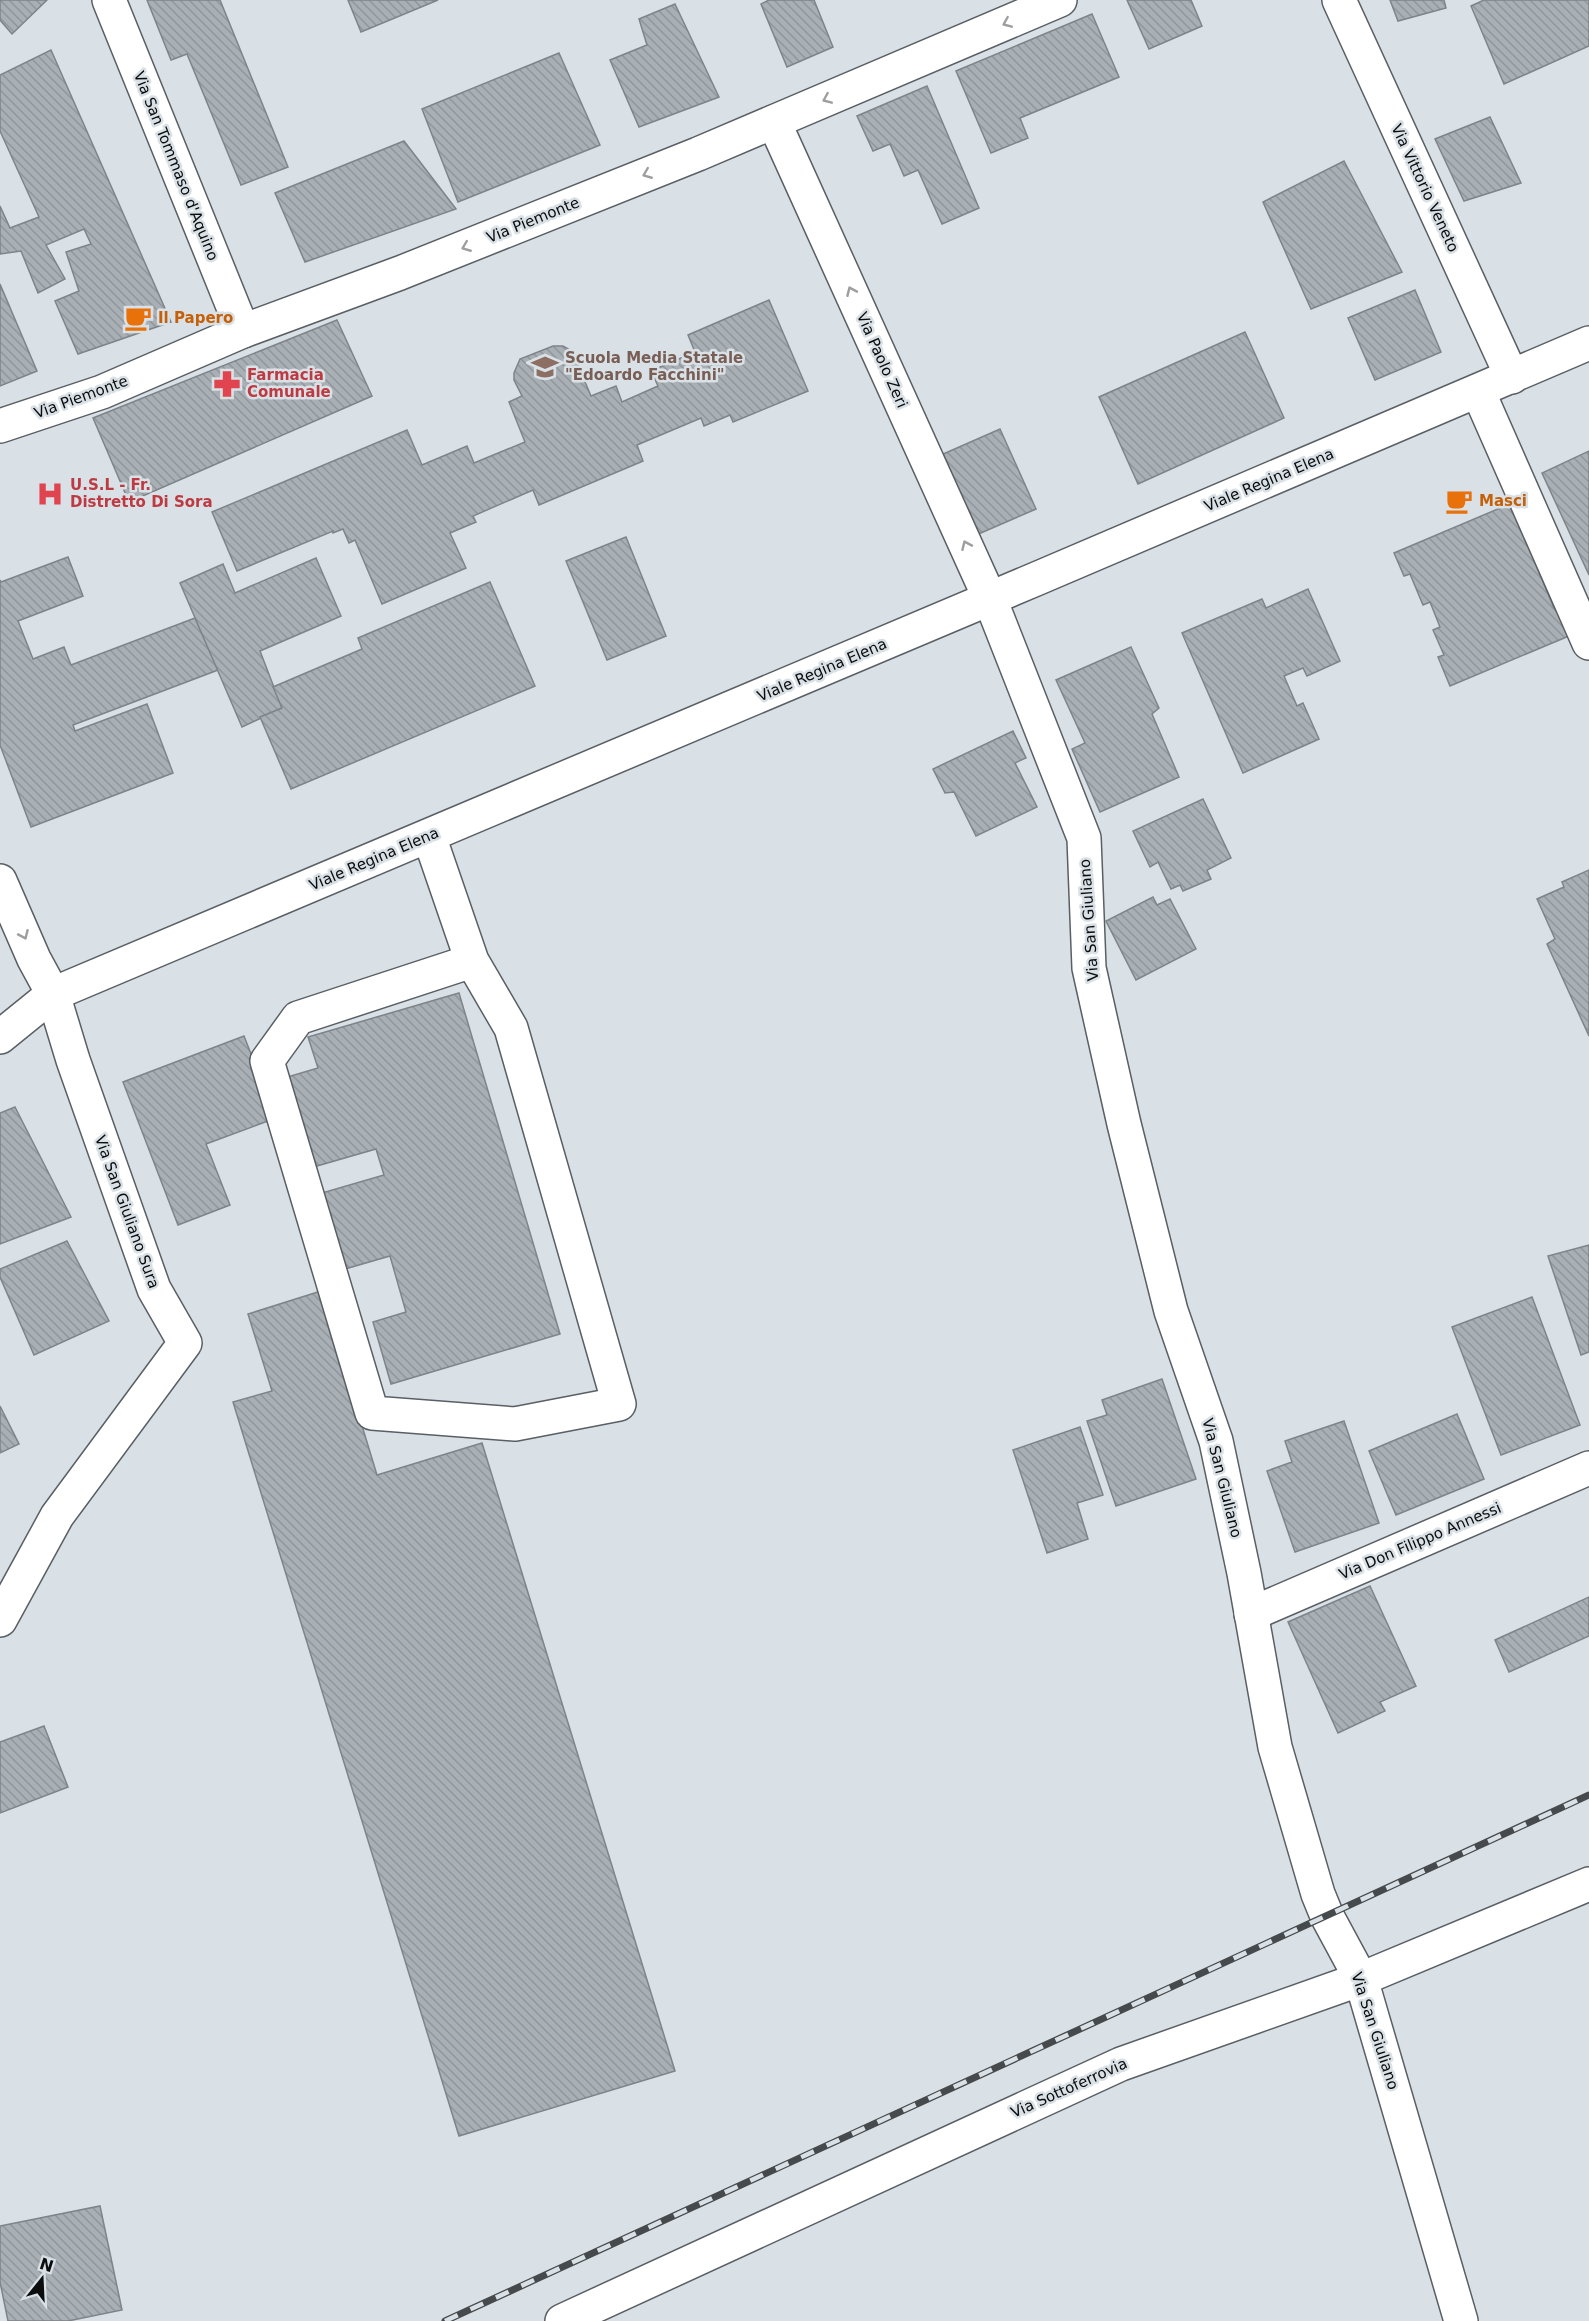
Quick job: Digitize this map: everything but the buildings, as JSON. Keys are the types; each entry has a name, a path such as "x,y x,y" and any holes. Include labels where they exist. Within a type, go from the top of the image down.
{"street":[{"name":"Via San Tommaso d'Aquino","path":"109,0 243,331"},
{"name":"Via Piemonte","path":"0,426 102,392 243,331 400,273 774,122 1060,0"},
{"name":"Via Vittorio Veneto","path":"1339,0 1512,376"},
{"name":"Via Paolo Zeri","path":"774,122 990,599"},
{"name":"Viale Regina Elena","path":"53,994 990,599 1589,343"},
{"path":"1478,391 1589,643"},
{"name":"Via San Giuliano","path":"990,599 1084,838 1089,968 1124,1124 1171,1311 1216,1441 1275,1747 1327,1916 1361,1979 1461,2321"},
{"path":"429,836 472,961 511,1028 619,1404 515,1424 372,1413 267,1061 298,1018 472,961"},
{"path":"0,881 34,959 53,994 0,1037"},
{"name":"Via San Giuliano Sura","path":"0,1620 57,1516 185,1343 154,1289 73,1060 53,994"},
{"name":"Via Don Filippo Annessi","path":"1251,1614 1589,1468"},
{"name":"Via Sottoferrovia","path":"562,2321 1121,2064 1361,1979 1589,1884"}],"railway":[{"path":"445,2321 1589,1795"}],"place":[{"name":"Il Papero","path":"138,318"},
{"name":"Scuola Media Statale \"Edoardo Facchini\"","path":"545,367"},
{"name":"Farmacia Comunale","path":"227,384"},
{"name":"U.S.L - Fr. Distretto Di Sora","path":"50,494"},
{"name":"Masci","path":"1459,501"}]}
